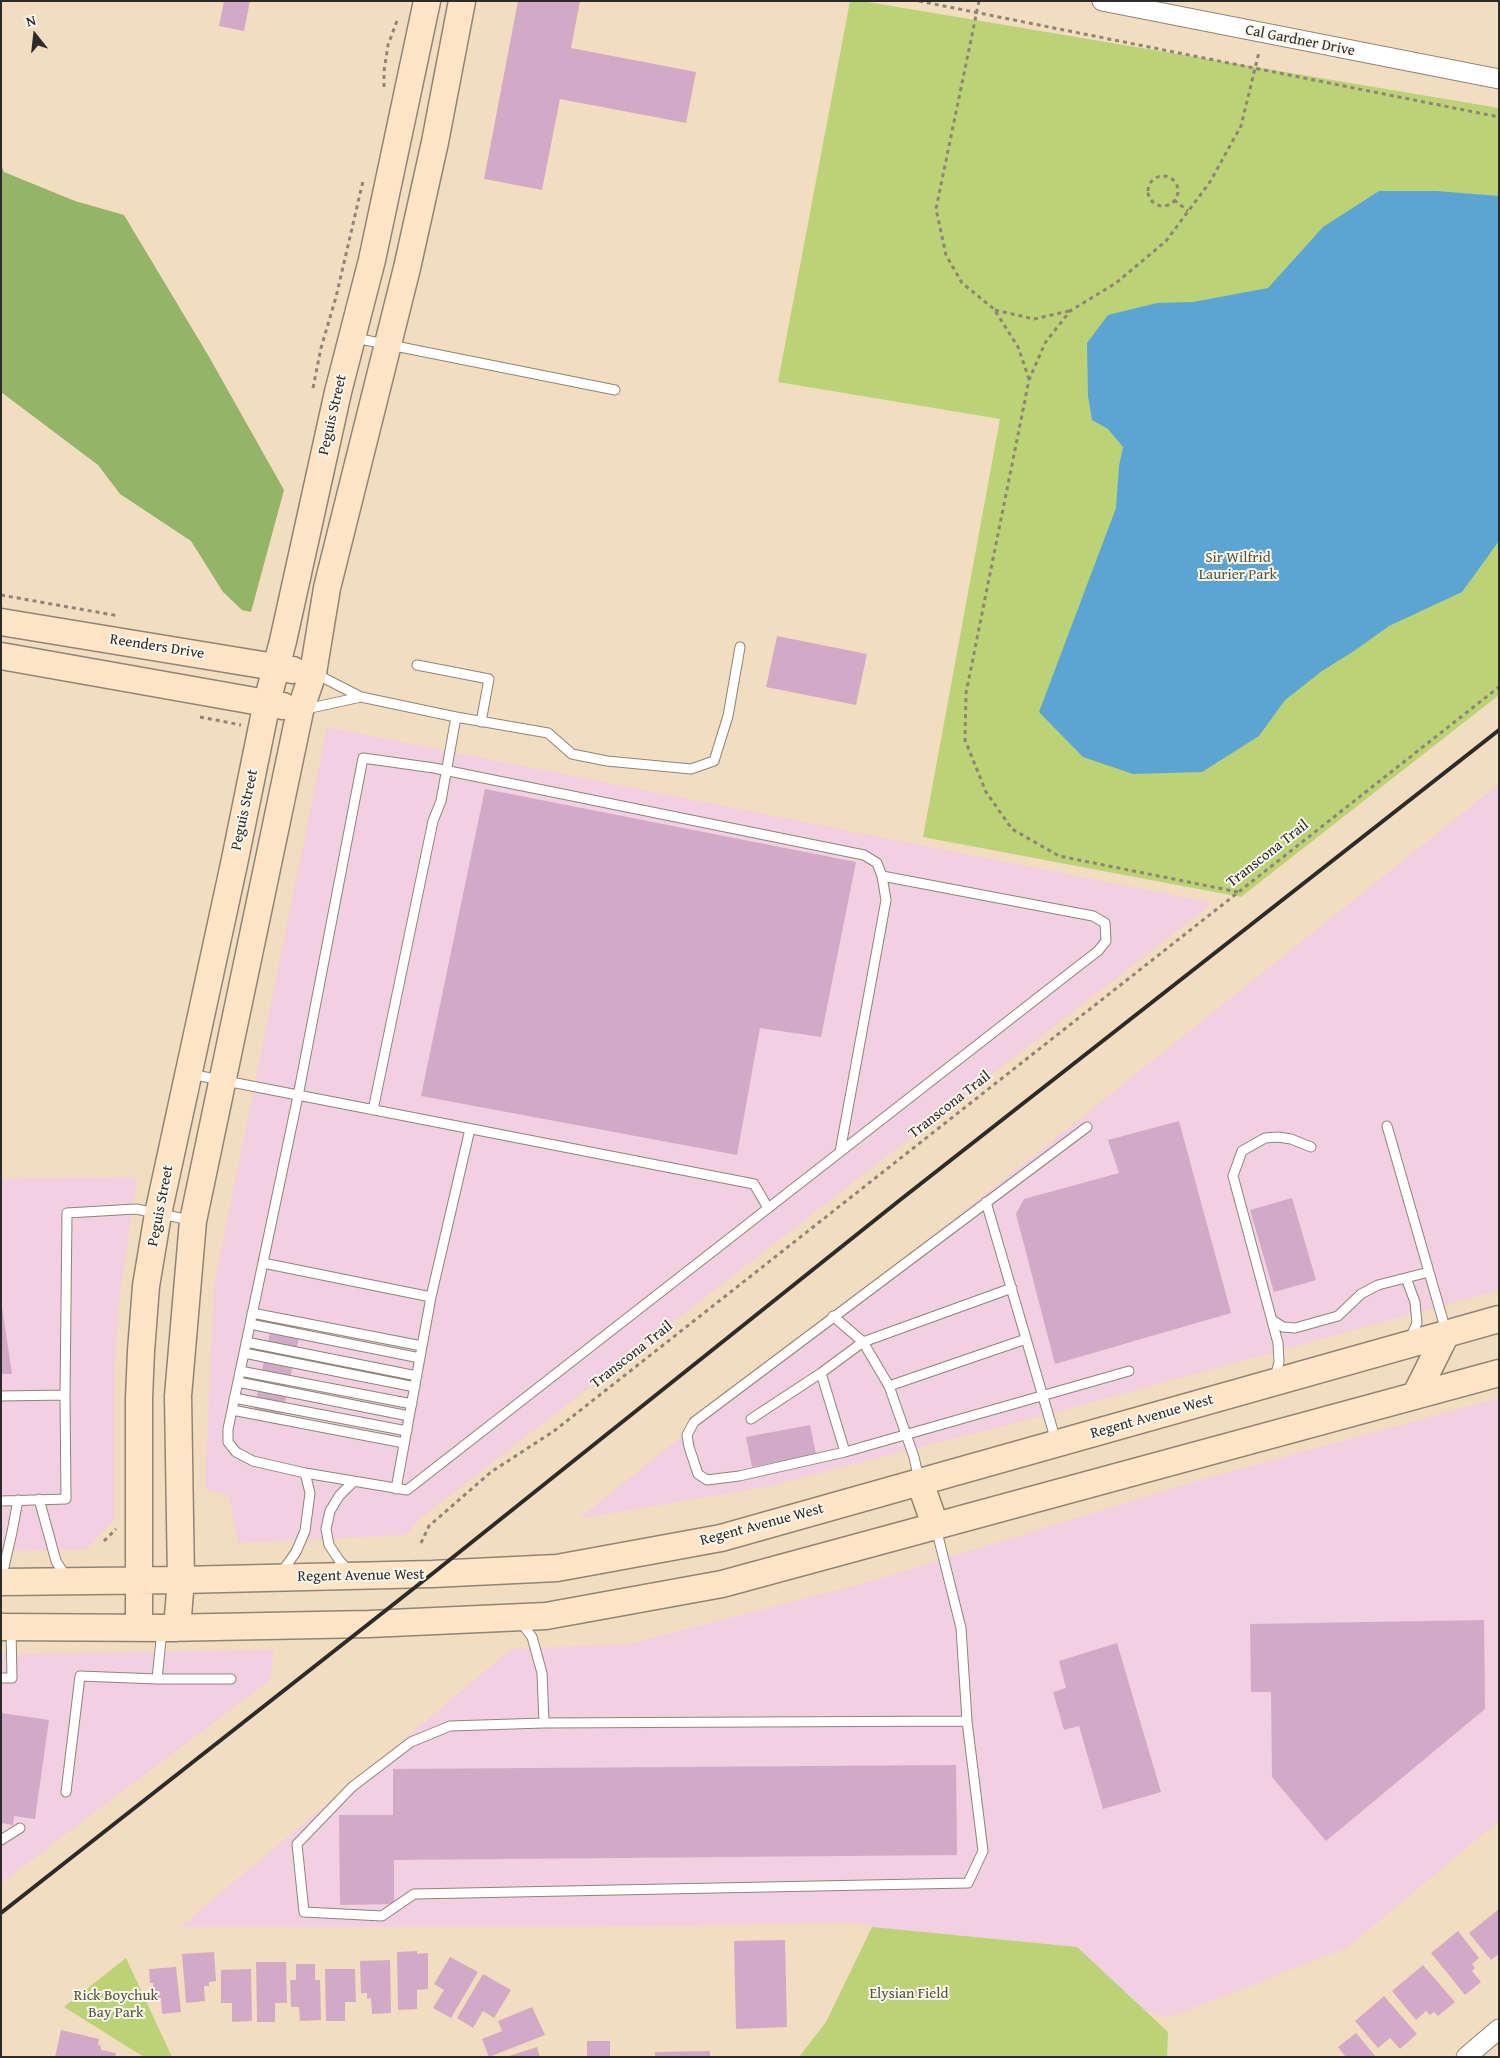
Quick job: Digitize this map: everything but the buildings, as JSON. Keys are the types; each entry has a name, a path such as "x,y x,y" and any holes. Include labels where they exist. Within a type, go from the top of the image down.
{"street":[{"name":"Peguis Street","path":"160,1628 139,1580 141,1351 146,1286 158,1214 267,702 277,667 338,392 372,260 427,1"},
{"path":"160,1628 181,1580 178,1396 193,1221 300,710 313,673 327,588 388,344 435,142 462,1"},
{"name":"Cal Gardner Drive","path":"1102,1 1499,79"},
{"name":"Reenders Drive","path":"1,622 313,673"},
{"path":"1,656 267,702 300,710"},
{"name":"Regent Avenue West","path":"1,1582 277,1578 557,1568 721,1538 1499,1319"},
{"path":"1415,1396 1446,1334"},
{"path":"6,1627 160,1628 368,1624 546,1616 722,1584 1499,1373"},
{"path":"920,1482 935,1525"},
{"path":"1466,2057 1499,2030"}],"lane":[{"path":"352,337 615,390"},
{"path":"313,673 361,697 481,722 548,733 572,754 690,769 714,762 728,716 740,647"},
{"path":"417,665 489,679 481,722"},
{"path":"300,710 361,697"},
{"path":"373,1110 433,821 441,801 456,717"},
{"path":"840,1152 886,900 882,876 877,863 864,855 447,771 363,758 298,1096 234,1398 228,1442 236,1452 253,1461 305,1473 407,1490 1092,956 1106,941 1105,923 1093,916 882,876"},
{"path":"188,1074 754,1184 768,1208"},
{"path":"1387,1126 1446,1334"},
{"path":"1087,1127 694,1422 687,1435 691,1458 698,1474 707,1480 739,1476 845,1452 1129,1371"},
{"path":"396,1488 431,1297 470,1129"},
{"path":"1273,1383 1279,1362 1278,1343 1233,1176 1242,1151 1265,1138 1291,1139 1311,1147"},
{"path":"986,1202 1056,1444"},
{"path":"1,1501 66,1499 67,1213 136,1210 193,1221"},
{"path":"263,1263 431,1297"},
{"path":"1272,1320 1283,1327 1295,1328 1311,1325 1338,1316 1361,1294 1378,1285 1428,1272"},
{"path":"1406,1278 1415,1302 1417,1323 1407,1345"},
{"path":"751,1419 821,1373 863,1342 1012,1288"},
{"path":"252,1313 422,1346"},
{"path":"833,1316 863,1342 889,1386 920,1482"},
{"path":"250,1324 420,1358"},
{"path":"889,1386 1026,1338"},
{"path":"246,1342 417,1376"},
{"path":"244,1353 415,1387"},
{"path":"240,1371 412,1404"},
{"path":"821,1373 845,1452"},
{"path":"238,1382 409,1416"},
{"path":"1,1396 65,1395"},
{"path":"234,1398 407,1431"},
{"path":"232,1410 404,1443"},
{"path":"277,1578 296,1552 305,1531 310,1493 305,1473"},
{"path":"353,1482 338,1496 330,1511 326,1529 329,1545 339,1560 355,1576"},
{"path":"1,1570 4,1567 18,1500"},
{"path":"39,1500 56,1561 68,1581"},
{"path":"935,1525 961,1628 967,1721 983,1851 968,1883 414,1894 382,1916 304,1912 297,1844 352,1786 411,1742 450,1726 544,1723 967,1721"},
{"path":"518,1617 532,1637 542,1673 544,1723"},
{"path":"1,1678 12,1678 6,1627"},
{"path":"156,1679 160,1628"},
{"path":"66,1792 80,1676 231,1679"},
{"path":"1,1840 20,1828"}],"path":[{"path":"918,1 1499,117"},
{"path":"980,1 936,209 946,255 962,284 994,309 1018,347 1029,380"},
{"path":"1238,892 1059,856 1012,829 986,792 965,740 966,693 1029,380 1045,343 1070,311 1123,277 1166,241 1210,182 1241,126 1264,34"},
{"path":"1161,176 1171,178 1178,191 1174,200 1161,205 1153,201 1149,193 1152,180 1161,176"},
{"path":"1174,200 1188,211"},
{"path":"994,309 1034,318 1070,311"},
{"name":"Transcona Trail","path":"421,1543 429,1526 492,1472 554,1431 1499,687"}],"shaded area":[{"path":"327,727 1213,903 417,1521 407,1535 238,1543 229,1496 205,1489 214,1285"},
{"path":"1499,784 1499,1290 1039,1417 765,1487 578,1519"},
{"path":"137,1177 118,1310 114,1386 114,1521 86,1550 1,1551 1,1179"},
{"path":"1499,1398 1499,1821 1348,1947 1168,2018 859,1923 575,1927 180,1927 511,1649 629,1644 872,1581 1200,1480"},
{"path":"274,1650 270,1680 1,1883 1,1654"}],"green space":[{"name":"Sir Wilfrid Laurier Park","path":"850,1 862,1 1499,108 1499,695 1241,897 923,837 1000,419 778,382"},
{"path":"1,165 4,172 75,201 124,215 208,355 284,490 251,612 242,610 223,592 191,541 120,494 98,465 1,392"},
{"name":"Elysian Field","path":"872,1927 1077,1947 1168,2032 1167,2057 799,2057 826,2022"},
{"name":"Rick Boychuk Bay Park","path":"126,1958 172,2057 144,2057 64,2007"}],"water":[{"path":"1379,191 1436,191 1499,196 1499,541 1462,592 1389,626 1322,671 1285,700 1259,736 1202,772 1133,774 1083,757 1039,712 1116,508 1119,466 1123,447 1108,429 1092,420 1088,396 1087,343 1108,315 1157,303 1193,302 1268,288 1323,227"}],"railway":[{"path":"1,1913 432,1574 900,1200 1499,730"}]}
